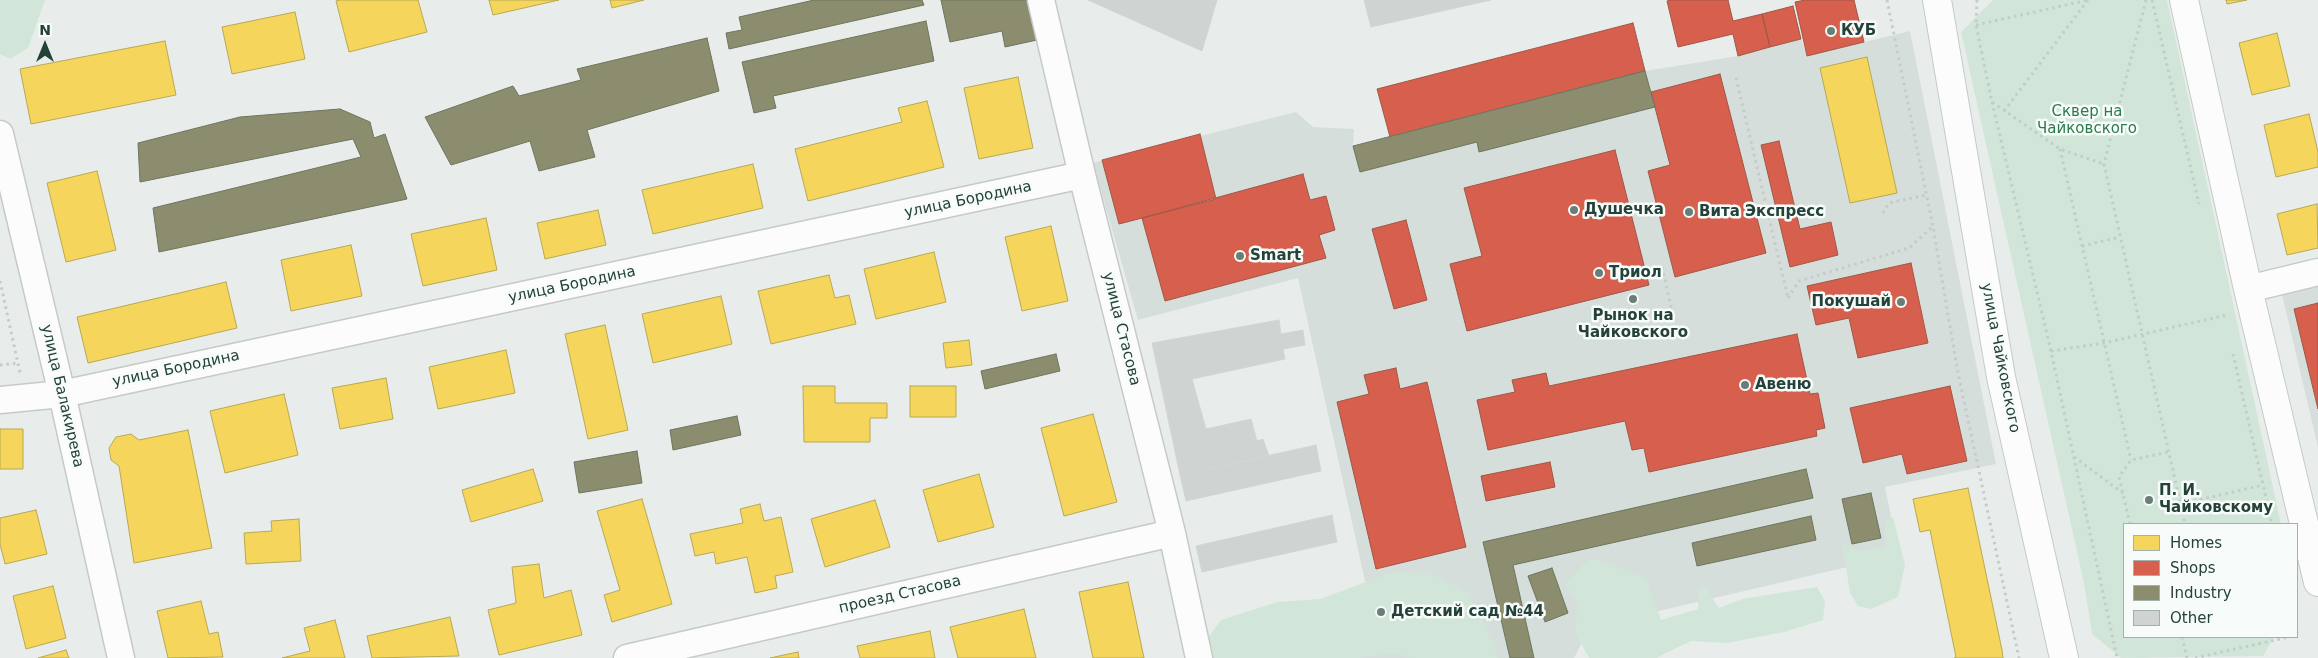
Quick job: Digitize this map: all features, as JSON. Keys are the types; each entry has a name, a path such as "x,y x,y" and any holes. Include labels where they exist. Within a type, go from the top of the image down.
{"main road":[{"name":"улица Чайковского","path":"1936,0 1948,56 2001,377 2064,658"},
{"name":"улица Чайковского","path":"1948,56 1948,33 1952,11 1958,0"},
{"path":"2184,0 2250,299 2318,582"}],"street":[{"name":"улица Стасова","path":"1041,0 1082,175 1172,533 1199,658"},
{"name":"улица Балакирева","path":"0,134 62,394 121,658"},
{"name":"улица Бородина","path":"12,399 62,394 1082,175"},
{"path":"2250,299 2318,272"},
{"name":"проезд Стасова","path":"628,658 1172,533"}],"path":[{"path":"1887,0 1933,227 1958,373 2019,658"},
{"path":"1977,0 1976,25 1992,102 2051,351 2117,658"},
{"path":"1976,25 2089,0"},
{"path":"2004,110 2089,0"},
{"path":"2146,0 2104,164 2185,523"},
{"path":"1736,78 1788,298 1799,281 1909,248 1933,227"},
{"path":"1992,102 2060,149 2104,164"},
{"path":"2060,149 2131,460"},
{"path":"1883,213 1889,203 1926,194"},
{"path":"2082,246 2120,237"},
{"path":"1662,267 1675,324"},
{"path":"0,281 19,363 12,399"},
{"path":"2051,351 2104,343 2142,334 2250,299"},
{"path":"0,365 19,363"},
{"path":"2130,523 2119,477 2131,460 2169,452"},
{"path":"2074,457 2123,494"},
{"path":"2181,504 2293,478"},
{"path":"2182,638 2187,658"},
{"path":"2194,658 2284,638"}],"shaded area":[{"name":"Рынок на Чайковского","path":"1910,31 1996,464 1885,487 1899,555 1590,627 1574,658 1223,658 1368,595 1298,278 1138,320 1093,163 1296,112 1313,127 1354,129 1353,146 1645,71 1738,56 1801,39 1807,56"},
{"path":"2318,259 2318,447 2276,269"}],"green space":[{"path":"0,0 45,0 28,48 10,59 0,54"},
{"name":"Сквер на Чайковского","path":"1993,0 2167,0 2281,523 2123,523 2123,638 2273,638 2263,656 2121,658 2092,634 2084,583 1961,32"},
{"path":"1893,517 1905,565 1898,597 1871,609 1858,606 1850,593 1842,542 1858,551 1886,546 1885,523"},
{"path":"1588,560 1600,560 1646,579 1661,620 1698,609 1699,590 1704,585 1719,608 1742,599 1817,587 1825,601 1823,620 1784,632 1727,643 1691,641 1656,658 1589,658 1576,634 1577,602 1565,584"},
{"name":"Детский сад №44","path":"1393,572 1429,573 1467,592 1495,648 1497,658 1409,658 1395,653 1358,658 1209,658 1205,642 1221,620 1277,602 1320,599"}],"building: Homes":[{"path":"418,0 427,32 349,52 336,1"},
{"path":"489,0 559,0 493,15"},
{"path":"610,0 644,0 612,8"},
{"path":"2226,0 2247,0 2227,4"},
{"path":"295,12 305,59 232,74 222,27"},
{"path":"2277,33 2290,86 2252,95 2239,43"},
{"path":"165,41 176,95 31,124 20,69"},
{"path":"1867,57 1897,193 1850,203 1820,68"},
{"path":"1018,77 1033,148 979,159 964,88"},
{"path":"927,101 944,167 808,201 795,149 902,122 898,108"},
{"path":"2309,114 2318,152 2318,167 2276,177 2264,125"},
{"path":"753,164 763,208 653,234 642,190"},
{"path":"97,171 116,250 66,262 47,183"},
{"path":"2317,204 2318,248 2287,255 2277,214"},
{"path":"598,210 606,245 545,259 537,223"},
{"path":"486,218 497,270 423,286 411,234"},
{"path":"1051,226 1068,301 1022,311 1005,237"},
{"path":"351,245 362,296 291,311 281,260"},
{"path":"934,252 946,302 876,319 864,269"},
{"path":"829,275 835,298 849,295 856,324 771,344 758,291"},
{"path":"226,282 237,328 88,363 77,317"},
{"path":"721,296 732,344 653,363 642,314"},
{"path":"605,325 628,430 588,439 565,334"},
{"path":"969,340 972,365 946,368 943,343"},
{"path":"506,350 515,393 438,409 429,367"},
{"path":"386,378 393,419 340,429 332,388"},
{"path":"803,386 835,386 835,403 887,403 887,418 870,418 870,442 804,442"},
{"path":"910,386 956,386 956,417 910,417"},
{"path":"284,394 298,455 225,473 210,411"},
{"path":"1093,414 1117,502 1064,516 1041,428"},
{"path":"0,429 23,429 23,469 0,469"},
{"path":"188,430 212,548 134,563 119,466 111,460 109,448 116,437 131,434 139,440"},
{"path":"533,469 543,501 471,522 462,490"},
{"path":"979,474 994,527 938,542 923,490"},
{"path":"1968,488 2003,658 1954,658 1956,657 1930,530 1920,532 1913,499"},
{"path":"642,499 672,604 612,622 604,595 620,590 597,511"},
{"path":"875,500 890,547 825,567 811,519"},
{"path":"760,504 764,521 781,517 793,572 775,576 777,588 755,593 747,557 716,564 714,552 695,556 690,534 743,523 740,509"},
{"path":"36,510 47,554 5,564 0,544 0,518"},
{"path":"299,519 301,561 246,564 244,533 272,531 271,521"},
{"path":"539,564 544,598 571,590 582,635 499,655 488,610 516,603 512,567"},
{"path":"1128,582 1144,658 1093,658 1079,592"},
{"path":"53,586 66,638 26,649 13,596"},
{"path":"201,601 209,634 218,632 223,657 168,658 157,611"},
{"path":"1024,609 1036,658 958,658 950,627"},
{"path":"450,617 459,656 372,658 367,636"},
{"path":"335,620 345,658 282,658 310,651 304,628"},
{"path":"930,631 935,658 860,658 857,646"},
{"path":"66,650 69,658 38,658"},
{"path":"798,652 799,658 770,658"}],"building: Shops":[{"path":"1728,0 1733,21 1762,14 1770,47 1738,56 1733,34 1678,47 1667,1"},
{"name":"КУБ","path":"1805,0 1854,0 1864,42 1807,56 1795,2"},
{"path":"1793,6 1801,39 1770,47 1762,14"},
{"path":"1633,23 1645,71 1390,137 1377,89"},
{"path":"1720,74 1766,253 1675,277 1648,171 1670,165 1651,92"},
{"path":"1200,134 1216,199 1119,224 1102,160"},
{"path":"1779,141 1800,229 1831,222 1838,255 1790,267 1761,145"},
{"path":"1615,150 1649,285 1467,331 1450,264 1482,256 1464,188"},
{"path":"1303,174 1310,200 1326,196 1335,230 1319,235 1326,258 1165,301 1142,218"},
{"path":"1406,220 1427,300 1394,309 1372,229"},
{"path":"1911,263 1928,343 1858,358 1849,318 1816,325 1807,286"},
{"path":"2318,303 2318,409 2294,309"},
{"path":"1797,334 1810,394 1818,393 1825,428 1816,430 1817,436 1649,472 1644,448 1632,450 1625,421 1488,450 1477,400 1515,392 1512,380 1546,373 1549,386"},
{"path":"1396,368 1400,389 1427,382 1466,547 1376,569 1337,402 1369,394 1364,375"},
{"path":"1950,386 1967,461 1907,474 1902,454 1863,463 1850,408"},
{"path":"1550,462 1555,487 1486,501 1481,476"}],"building: Industry":[{"path":"814,0 922,0 924,5 729,49 726,33 742,30 739,17"},
{"path":"941,0 1029,0 1037,40 1005,47 1002,31 950,42"},
{"path":"926,21 934,61 773,96 776,108 754,113 742,62"},
{"path":"707,38 719,91 587,130 595,157 539,171 530,141 451,165 425,117 513,86 519,96 581,80 577,69"},
{"path":"1645,71 1655,107 1479,152 1477,142 1360,172 1353,146"},
{"path":"340,109 370,122 374,138 385,134 407,199 159,252 153,208 361,157 353,139 140,182 138,143 240,117"},
{"path":"1056,354 1060,371 985,389 981,371"},
{"path":"737,416 741,435 673,450 670,430"},
{"path":"637,451 642,483 579,493 574,462"},
{"path":"1806,469 1813,498 1513,565 1534,658 1510,658 1483,542"},
{"path":"1871,493 1881,538 1852,544 1842,499"},
{"path":"1811,516 1816,540 1697,566 1692,543"},
{"path":"1552,568 1568,613 1545,622 1528,576"}],"building: Other":[{"path":"1088,0 1217,0 1202,51"},
{"path":"1364,0 1491,0 1371,27"},
{"path":"1279,320 1281,334 1303,330 1305,345 1283,349 1285,359 1192,379 1206,429 1251,419 1257,441 1263,439 1269,456 1180,475 1152,343"},
{"path":"1316,445 1321,471 1186,501 1180,475"},
{"path":"1332,515 1337,542 1202,572 1196,546"}],"place":[{"name":"КУБ","path":"1831,31"},
{"name":"Душечка","path":"1574,210"},
{"name":"Вита Экспресс","path":"1689,212"},
{"name":"Smart","path":"1240,256"},
{"name":"Триол","path":"1599,273"},
{"name":"Рынок на Чайковского","path":"1633,299"},
{"name":"Покушай","path":"1901,302"},
{"name":"Авеню","path":"1745,385"},
{"name":"П. И. Чайковскому","path":"2149,500"},
{"name":"Детский сад №44","path":"1381,612"}]}
